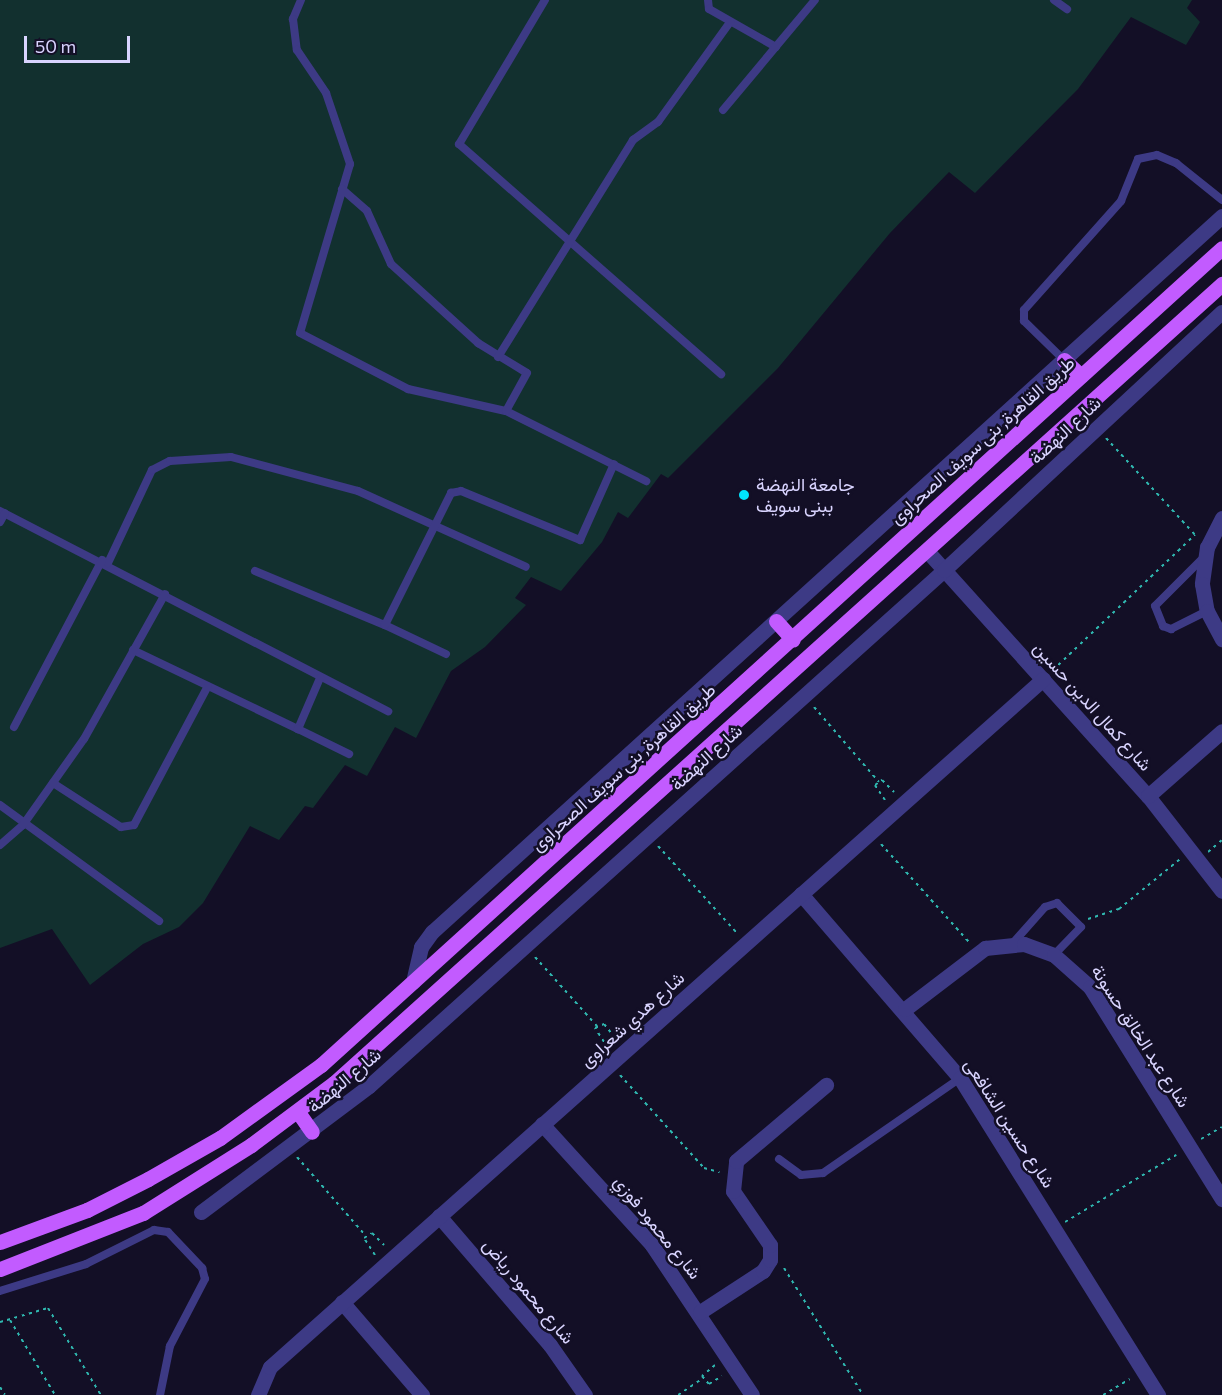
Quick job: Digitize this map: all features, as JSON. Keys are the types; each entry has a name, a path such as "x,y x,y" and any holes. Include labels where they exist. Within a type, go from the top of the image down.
{"main road":[{"name":"طريق القاهرة, بنى سويف الصحراوى","path":"0,1242 108,1201 220,1138 321,1065 793,640 1222,248"},
{"path":"0,1269 143,1213 297,1112 503,934 1222,284"},
{"path":"1065,360 1081,376"},
{"path":"776,621 793,640"},
{"path":"487,916 503,934"},
{"path":"297,1112 312,1132"}],"street":[{"path":"413,982 421,947 432,932 1222,216"},
{"name":"شارع النهضة","path":"201,1212 312,1132 525,946 944,570 1222,312"},
{"path":"1222,518 1205,552 1207,611 1222,639"},
{"name":"شارع كمال الدين حسين","path":"928,552 1148,796 1222,891"},
{"name":"شارع هدي شعراوى","path":"258,1395 270,1366 1043,679"},
{"path":"1148,796 1222,731"},
{"name":"شارع حسين الشافعى","path":"801,894 905,1009 960,1078 1158,1395"},
{"name":"شارع عبد الخالق حسونة","path":"905,1009 977,951 1013,943 1054,955 1090,987 1222,1199"},
{"path":"700,1312 763,1271 770,1260 770,1245 733,1191 733,1168 746,1150 826,1086"},
{"name":"شارع محمود فوزي","path":"542,1124 640,1231 700,1312 752,1395"},
{"name":"شارع محمود رياض","path":"439,1216 550,1345 585,1395"},
{"path":"342,1302 422,1395"}],"lane":[{"path":"301,0 293,19 297,50 326,93 349,152 342,189 300,333 408,388 506,411 646,481"},
{"path":"544,0 459,144 568,243 721,374"},
{"path":"708,0 710,9 776,47"},
{"path":"723,110 815,0"},
{"path":"1054,0 1067,9"},
{"path":"498,357 633,140 658,122 729,22"},
{"path":"1065,360 1024,321 1024,309 1121,201 1138,159 1157,155 1176,163 1222,200"},
{"path":"342,189 367,211 391,264 498,357 527,373 506,411"},
{"path":"14,727 152,470 171,461 257,461 358,491 436,524 526,567"},
{"path":"385,626 451,493 461,491 580,540 614,464"},
{"path":"0,522 2,512 105,561 320,678 388,711"},
{"path":"1205,552 1158,597 1155,606 1162,626 1171,629 1207,611"},
{"path":"255,571 446,654"},
{"path":"0,845 23,825 84,739 165,594"},
{"path":"132,650 349,754"},
{"path":"298,729 320,678"},
{"path":"53,783 121,826 134,825 208,686"},
{"path":"0,805 23,825 45,833 159,921"},
{"path":"1013,943 1048,905 1061,905 1079,920 1079,936 1054,955"},
{"path":"779,1159 801,1175 823,1173 960,1078"},
{"path":"0,1291 86,1264 154,1230 168,1232 202,1268 205,1279 171,1346 160,1395"}],"path":[{"path":"1096,428 1195,536 1205,552"},
{"path":"1043,679 1195,536"},
{"path":"804,696 879,782"},
{"path":"884,780 899,807 875,789 879,782 884,780"},
{"path":"871,832 977,951"},
{"path":"648,835 746,943"},
{"path":"1079,920 1119,909 1195,855 1222,840"},
{"path":"525,946 597,1026"},
{"path":"597,1026 604,1024 617,1058"},
{"path":"597,1026 595,1031 704,1168 717,1173 733,1168"},
{"path":"1054,1228 1222,1127"},
{"path":"290,1148 366,1236"},
{"path":"366,1236 374,1234 389,1261"},
{"path":"366,1236 364,1243 389,1261"},
{"path":"782,1265 863,1395"},
{"path":"0,1322 48,1308 101,1395"},
{"path":"9,1320 55,1395"},
{"path":"731,1362 710,1384 704,1378 702,1372 731,1362"},
{"path":"1103,1395 1143,1371"},
{"path":"678,1395 704,1378"},
{"path":"0,1387 5,1395"}],"green space":[{"path":"0,0 1192,0 1187,8 1200,22 1186,45 1131,17 1078,89 975,193 949,172 890,233 778,368 668,478 661,474 628,518 618,512 602,542 561,591 531,577 515,598 526,605 485,647 451,671 416,738 395,727 367,776 345,765 313,808 305,806 279,840 250,826 203,903 179,927 143,944 90,985 52,929 0,948"}],"place":[{"name":"جامعة النهضة ببنى سويف","path":"744,495"}]}
